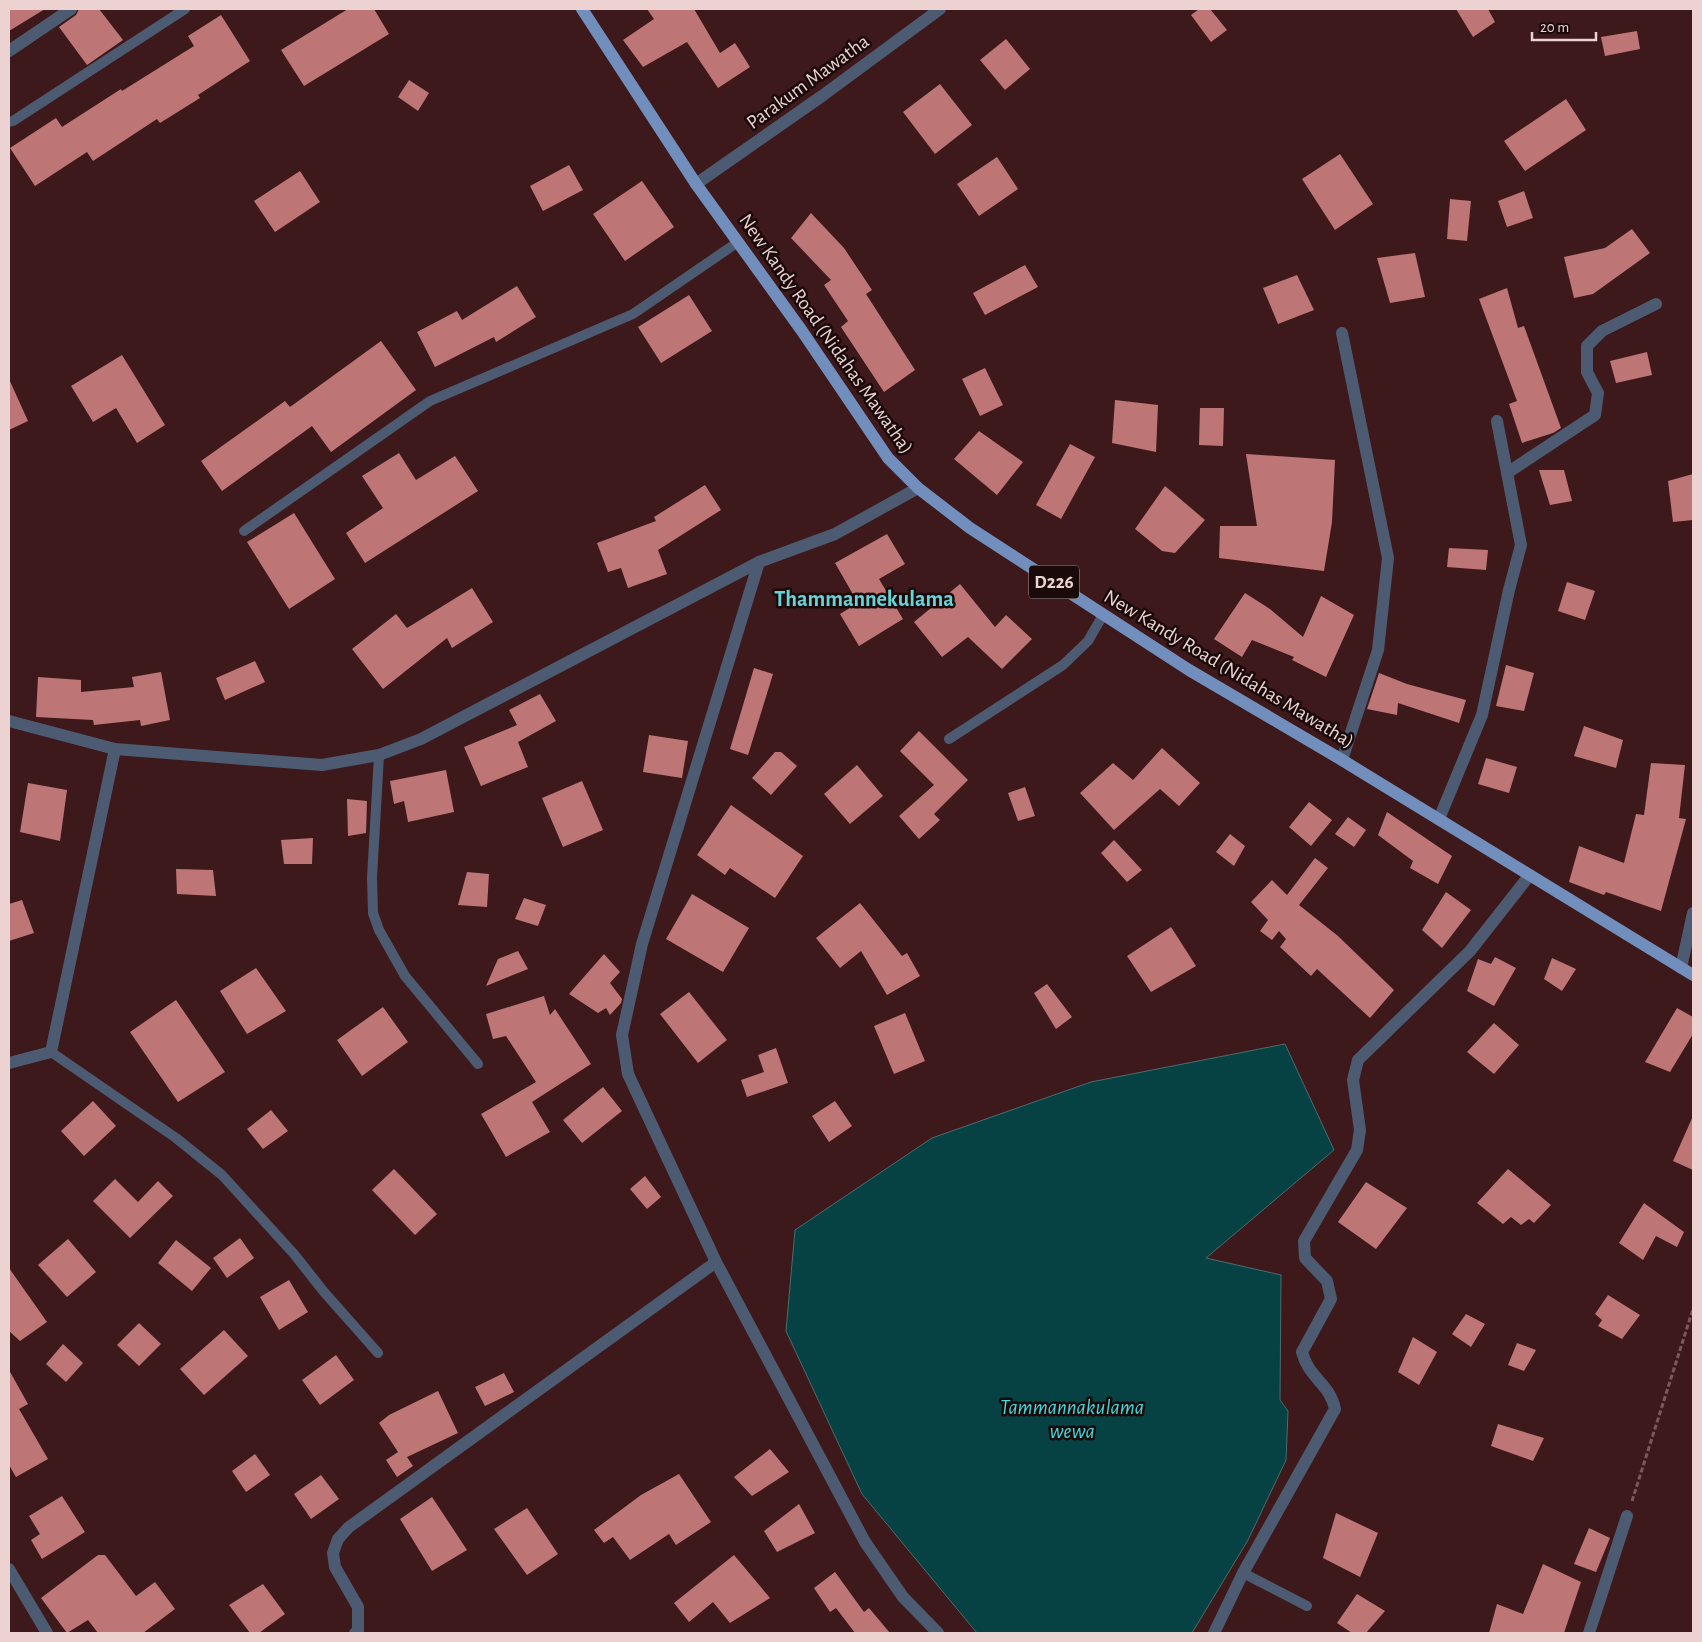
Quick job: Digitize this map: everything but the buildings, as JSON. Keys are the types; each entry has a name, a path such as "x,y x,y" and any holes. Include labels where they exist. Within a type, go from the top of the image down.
{"main road":[{"name":"New Kandy Road (Nidahas Mawatha)","path":"582,9 696,184 802,331 888,458 918,488 970,528 1189,670 1342,760 1693,975"}],"street":[{"path":"9,51 71,9"},
{"name":"Parakum Mawatha","path":"696,184 822,96 940,9"},
{"path":"1507,473 1595,415 1598,393 1587,372 1587,346 1602,331 1656,304"},
{"path":"1342,333 1388,558 1378,650 1342,760"},
{"path":"1439,819 1482,715 1509,590 1521,545 1497,421"},
{"path":"9,722 115,748 322,765 379,755 421,739 758,562 836,534 918,488"},
{"path":"758,562 642,944 622,1035 628,1074 716,1262 865,1542 903,1597 938,1633"},
{"path":"9,1063 51,1052 115,748"},
{"path":"1214,1633 1243,1573 1335,1409 1332,1395 1306,1366 1302,1352 1331,1299 1326,1281 1305,1258 1304,1241 1357,1150 1360,1130 1353,1080 1358,1060 1470,951 1529,876"},
{"path":"1681,968 1693,913"},
{"path":"356,1633 358,1631 358,1607 335,1567 333,1553 338,1539 349,1527 716,1262"},
{"path":"1589,1633 1628,1516"},
{"path":"9,1569 47,1633"}],"lane":[{"path":"9,122 22,116 185,9"},
{"path":"244,531 430,401 633,314 738,242"},
{"path":"949,739 1064,665 1088,641 1103,615"},
{"path":"379,755 372,878 373,913 379,930 405,976 478,1064"},
{"path":"51,1052 176,1138 222,1175 294,1254 324,1292 378,1353"},
{"path":"1243,1573 1307,1606"}],"path":[{"path":"1628,1516 1693,1309"}],"water":[{"name":"Tammannakulama wewa","path":"1285,1044 1334,1150 1206,1258 1281,1275 1280,1400 1288,1411 1286,1460 1248,1540 1192,1633 977,1633 862,1494 786,1331 795,1230 932,1138 1091,1082"}],"district":[{"name":"Thammannekulama","path":"864,599"}]}
